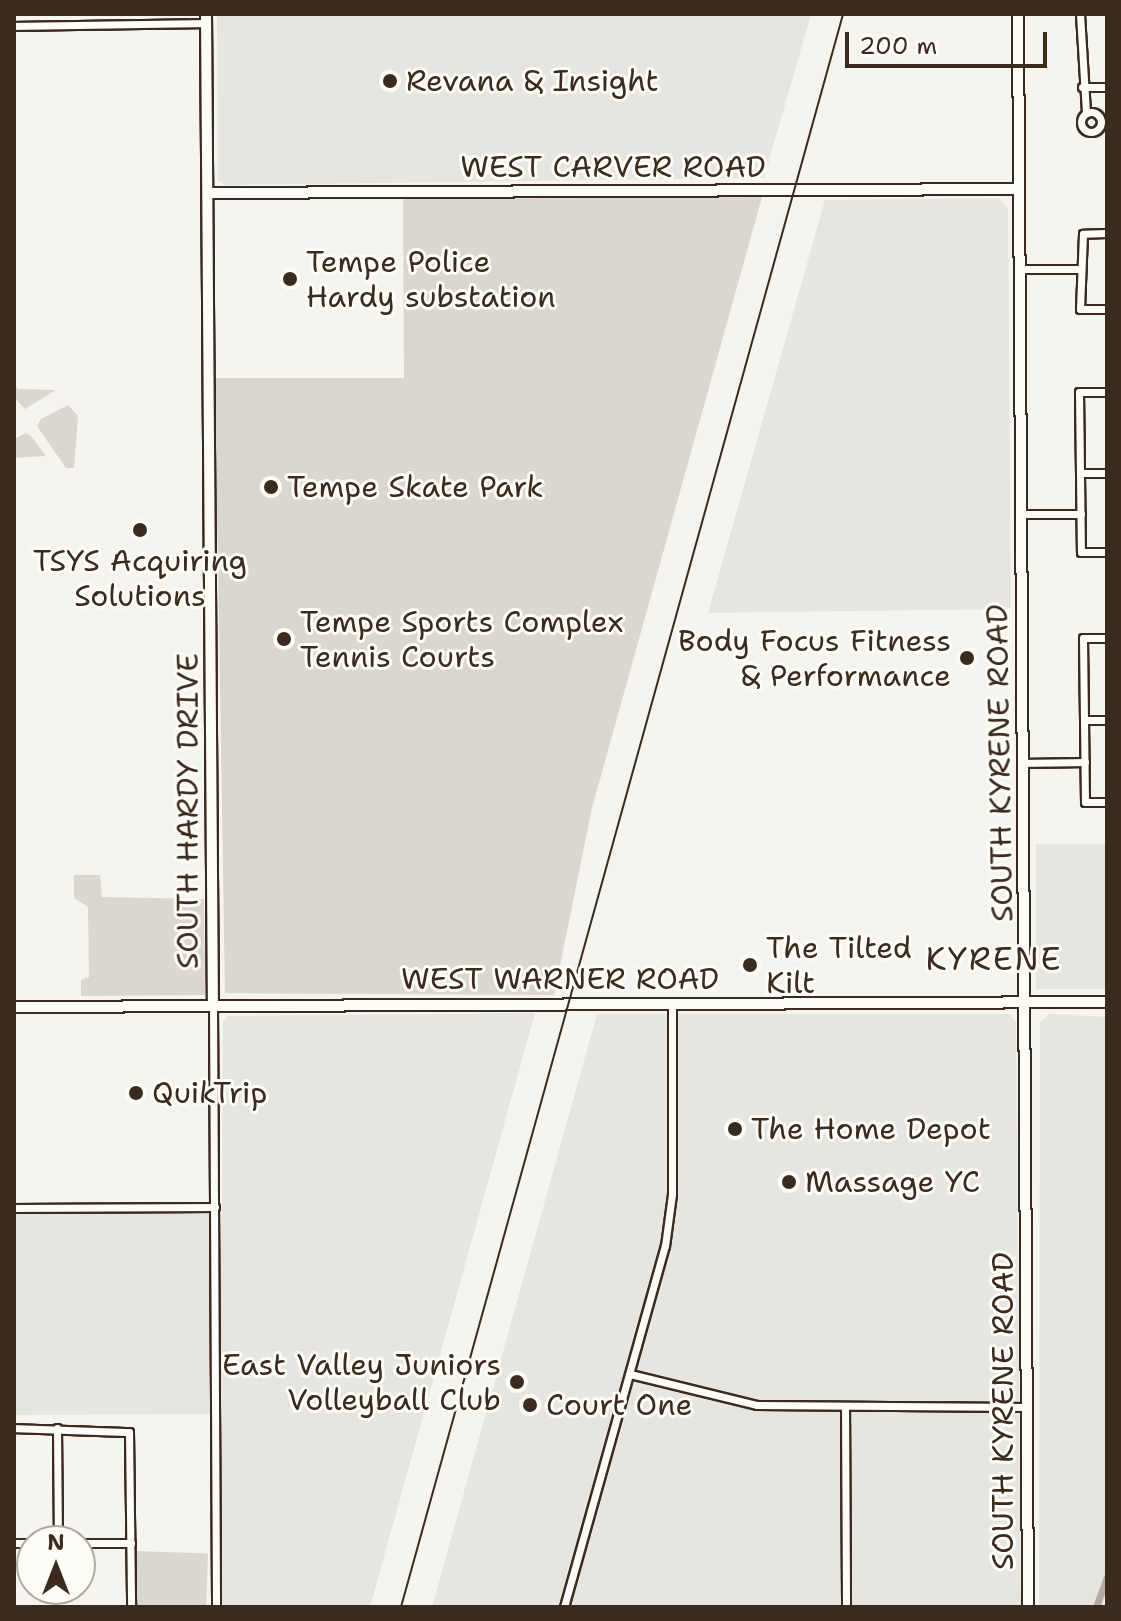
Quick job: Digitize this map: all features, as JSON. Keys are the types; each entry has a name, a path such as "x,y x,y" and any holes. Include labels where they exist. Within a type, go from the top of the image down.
{"main road":[{"name":"SOUTH KYRENE ROAD","path":"1018,14 1027,1002 1028,1607"},
{"name":"SOUTH HARDY DRIVE","path":"206,19 213,1006"},
{"name":"WEST CARVER ROAD","path":"208,193 1019,189"},
{"name":"WEST WARNER ROAD","path":"14,1007 1107,1002"}],"street":[{"path":"1080,14 1082,87 1086,113"},
{"path":"14,26 206,19"},
{"path":"1082,87 1107,87"},
{"path":"1107,233 1083,234 1080,269 1080,309 1107,309"},
{"path":"1019,269 1080,269"},
{"path":"1107,392 1079,392 1081,552 1107,552"},
{"path":"1081,473 1107,473"},
{"path":"1021,514 1081,514"},
{"path":"1107,638 1083,638 1085,802 1107,802"},
{"path":"1084,720 1107,720"},
{"path":"1023,763 1085,762"},
{"path":"564,1607 630,1374 671,1212 672,1002"},
{"name":"SOUTH HARDY DRIVE","path":"213,1006 216,1607"},
{"path":"14,1208 215,1207"},
{"path":"630,1374 745,1404 1026,1407"},
{"path":"845,1406 846,1607"},
{"path":"14,1428 129,1432 131,1607"},
{"path":"57,1428 58,1525"},
{"path":"96,1543 131,1543"}],"shaded area":[{"path":"217,14 811,14 764,178 226,185 218,181"},
{"path":"762,197 592,808 554,995 225,993 215,378 404,378 403,199"},
{"path":"999,198 1008,208 1011,609 708,613 825,200"},
{"path":"14,371 17,389 56,390 25,409 14,397"},
{"path":"68,405 78,416 74,468 66,468 37,426 41,419"},
{"path":"26,433 46,456 14,458 14,439"},
{"path":"1036,844 1107,844 1107,989 1036,989"},
{"path":"74,875 100,875 102,897 204,899 205,995 81,996 81,980 89,977 88,907 74,898"},
{"path":"535,1013 370,1607 222,1607 220,1414 14,1415 14,1214 222,1214 223,1022 228,1016"},
{"path":"597,1014 1010,1014 1016,1022 1021,1607 432,1607"},
{"path":"1049,1014 1107,1017 1107,1592 1102,1607 1039,1607 1040,1022"},
{"path":"135,1551 208,1554 206,1607 133,1607"}],"waterway":[{"path":"1096,1607 1107,1577"}],"railway":[{"path":"401,1607 843,14"}],"place":[{"name":"Revana & Insight","path":"390,81"},
{"name":"Tempe Police Hardy substation","path":"290,279"},
{"name":"Tempe Skate Park","path":"271,487"},
{"name":"TSYS Acquiring Solutions","path":"140,530"},
{"name":"Tempe Sports Complex Tennis Courts","path":"284,639"},
{"name":"Body Focus Fitness & Performance","path":"967,658"},
{"name":"The Tilted Kilt","path":"750,965"},
{"name":"QuikTrip","path":"136,1093"},
{"name":"The Home Depot","path":"735,1129"},
{"name":"Massage YC","path":"789,1182"},
{"name":"East Valley Juniors Volleyball Club","path":"517,1382"},
{"name":"Court One","path":"530,1405"}],"district":[{"name":"KYRENE","path":"994,959"}]}
